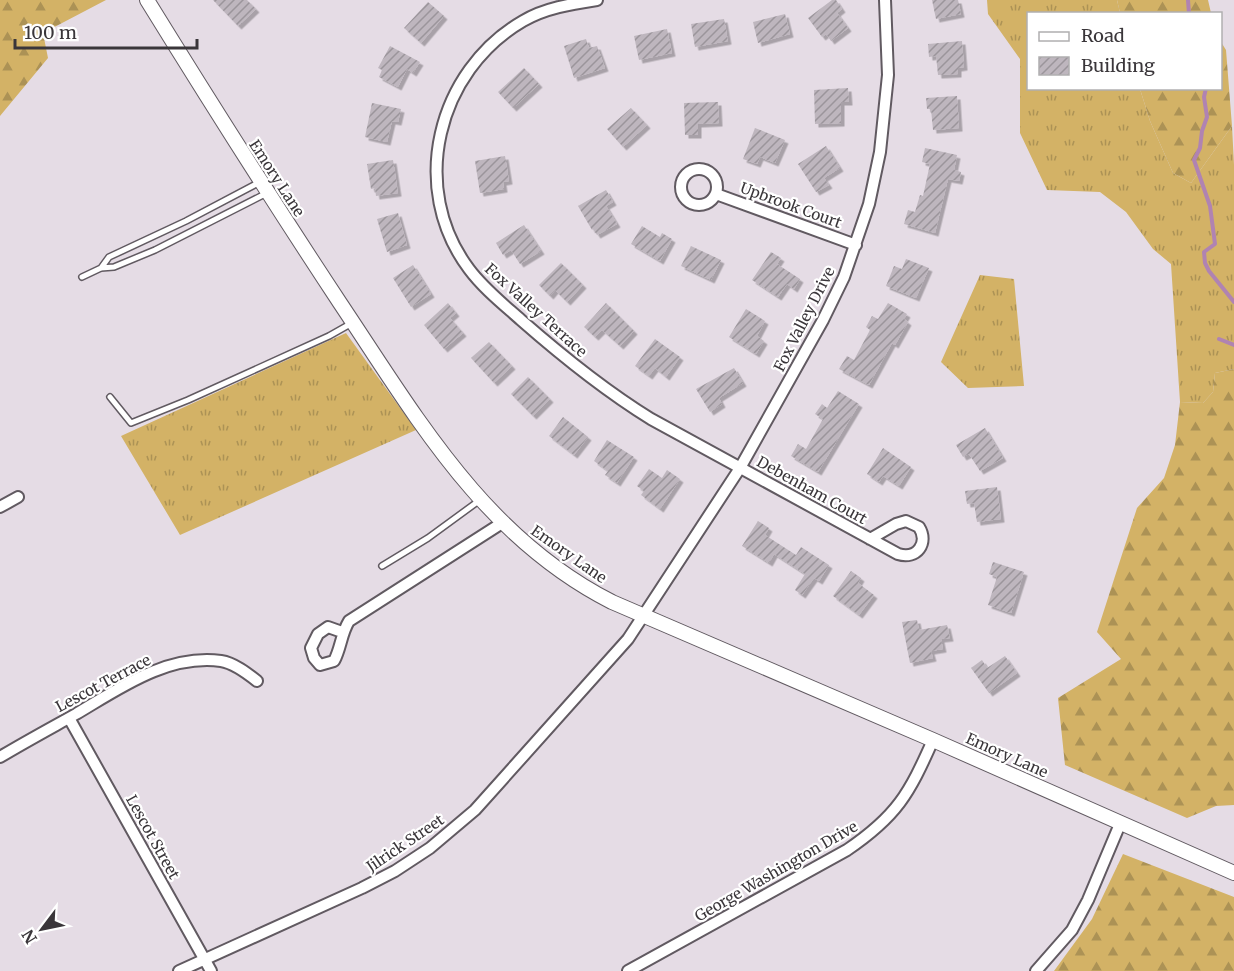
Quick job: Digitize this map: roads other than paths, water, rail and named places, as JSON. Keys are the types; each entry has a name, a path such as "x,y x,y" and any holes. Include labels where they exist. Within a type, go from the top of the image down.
{"street":[{"name":"Emory Lane","path":"147,0 264,188 434,441 480,501 533,551 579,585 643,616 933,740 1234,873"},
{"name":"Fox Valley Terrace","path":"597,0 554,8 524,20 496,40 470,68 450,102 438,141 436,182 444,220 459,253 480,282 557,352 626,404 740,468"},
{"name":"Fox Valley Drive","path":"643,616 740,468 823,320 844,277 869,204 884,125 889,50 885,0"},
{"name":"Upbrook Court","path":"716,194 856,245"},
{"name":"Debenham Court","path":"740,468 898,554 905,556 917,552 923,538 919,526 906,521 870,538"},
{"path":"0,507 18,497"},
{"path":"342,632 349,621 502,523"},
{"name":"Jilrick Street","path":"179,971 379,880 445,837 475,810 609,662 643,616"},
{"name":"Lescot Terrace","path":"0,757 135,679 174,664 223,661 243,670 257,681"},
{"name":"Lescot Street","path":"69,718 211,971"},
{"name":"George Washington Drive","path":"628,971 847,850 878,828 898,807 907,793 933,740"},
{"path":"1036,971 1072,930 1088,900 1120,824"}],"lane":[{"path":"101,268 110,257 264,188"},
{"path":"82,277 101,268 114,267 155,249 264,188"},
{"path":"110,397 131,423 188,400 329,336 353,322"},
{"path":"382,566 428,538 480,501"}],"waterway":[{"path":"1188,0 1189,12"},
{"path":"1206,90 1204,97 1207,117 1200,148 1194,160 1210,206 1215,244 1204,252 1205,263 1234,302"},
{"path":"1219,339 1234,345"}]}
